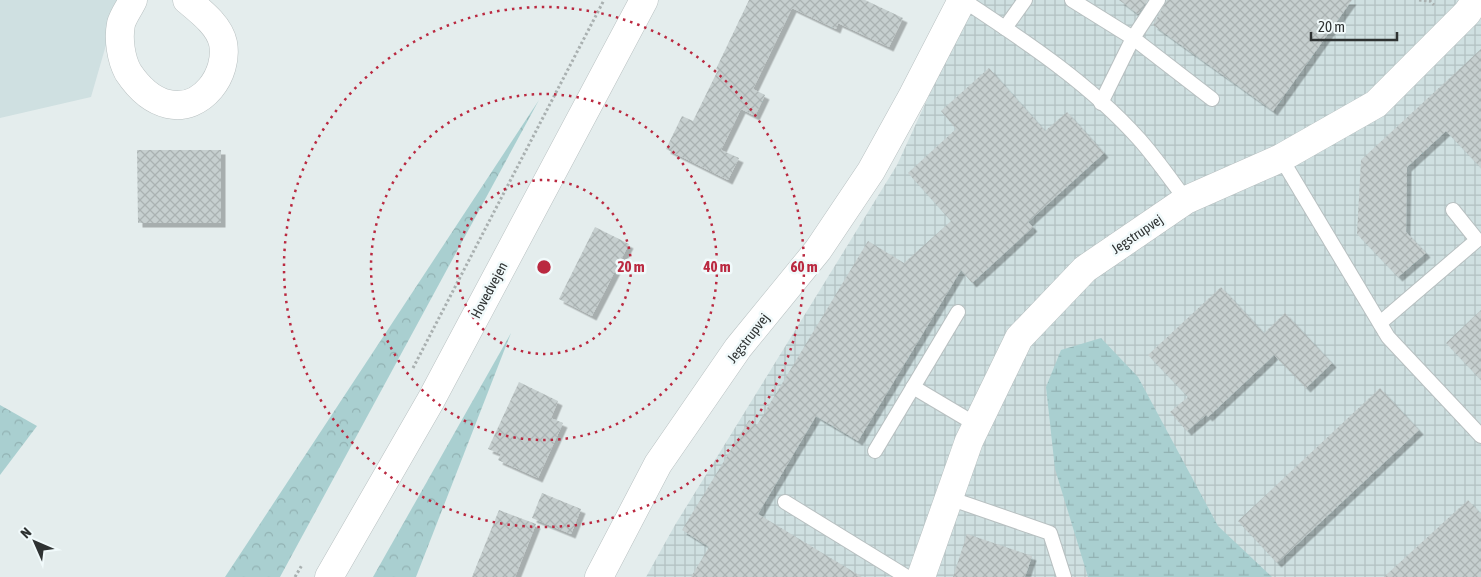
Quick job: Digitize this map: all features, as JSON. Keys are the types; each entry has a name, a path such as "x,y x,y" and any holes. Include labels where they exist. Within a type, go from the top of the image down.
{"street":[{"path":"134,0 121,23 120,43 124,64 142,92 170,105 194,101 204,94 214,85 221,72 224,58 222,42 216,28 187,0"},
{"name":"Hovedvejen","path":"329,577 431,400 644,0"},
{"name":"Jegstrupvej","path":"598,577 658,464 738,348 818,250 871,171 963,0"},
{"name":"Jegstrupvej","path":"921,577 969,441 1019,338 1084,269 1186,200 1281,158 1376,104 1467,13 1476,0"}],"lane":[{"path":"963,0 1041,52 1101,103 1140,139 1186,200"},
{"path":"1005,28 1025,0"},
{"path":"1072,0 1133,38 1212,100"},
{"path":"1101,103 1133,38 1158,0"},
{"path":"1281,158 1388,337 1481,436"},
{"path":"1380,323 1477,240 1453,210"},
{"path":"875,450 958,312"},
{"path":"913,387 977,425"},
{"path":"949,498 1050,533 1064,577"},
{"path":"785,502 907,577"}],"path":[{"path":"409,375 604,0"},
{"path":"295,577 304,560"}],"shaded area":[{"path":"0,0 119,0 91,97 0,118"},
{"path":"973,0 1481,0 1481,577 646,577 675,525 897,165"}],"green space":[{"path":"539,100 280,577 225,577"},
{"path":"511,333 416,577 373,577"},
{"path":"1101,338 1138,377 1218,526 1272,577 1088,577 1055,469 1046,387 1061,350"},
{"path":"0,405 37,426 0,475"}],"building":[{"path":"749,0 865,0 903,18 889,47 838,23 836,29 792,8 753,89 765,95 755,116 741,109 721,150 739,158 728,180 666,149 682,116 693,121"},
{"path":"1119,0 1148,0 1138,14"},
{"path":"1167,0 1352,0 1273,111 1153,25"},
{"path":"1481,49 1481,168 1446,131 1407,167 1406,232 1426,253 1398,277 1357,234 1361,160"},
{"path":"989,68 1045,131 1067,112 1104,153 1028,222 1033,227 972,283 961,270 858,441 816,416 758,514 862,577 691,577 709,547 682,530 749,420 757,425 868,241 904,263 951,221 908,173 956,129 941,111"},
{"path":"137,150 221,150 221,223 138,223"},
{"path":"595,227 629,244 592,316 559,299"},
{"path":"1221,287 1264,333 1285,313 1332,363 1306,388 1274,355 1208,417 1206,415 1187,431 1170,412 1188,397 1148,355"},
{"path":"1481,310 1481,380 1446,343"},
{"path":"519,382 558,401 551,418 563,423 538,478 498,460 501,454 488,449"},
{"path":"1380,388 1419,430 1277,563 1238,521"},
{"path":"542,493 581,509 571,534 532,518"},
{"path":"1468,500 1481,514 1481,577 1384,577"},
{"path":"499,510 536,524 515,577 472,577"},
{"path":"967,534 1032,556 1025,577 953,577"}]}
